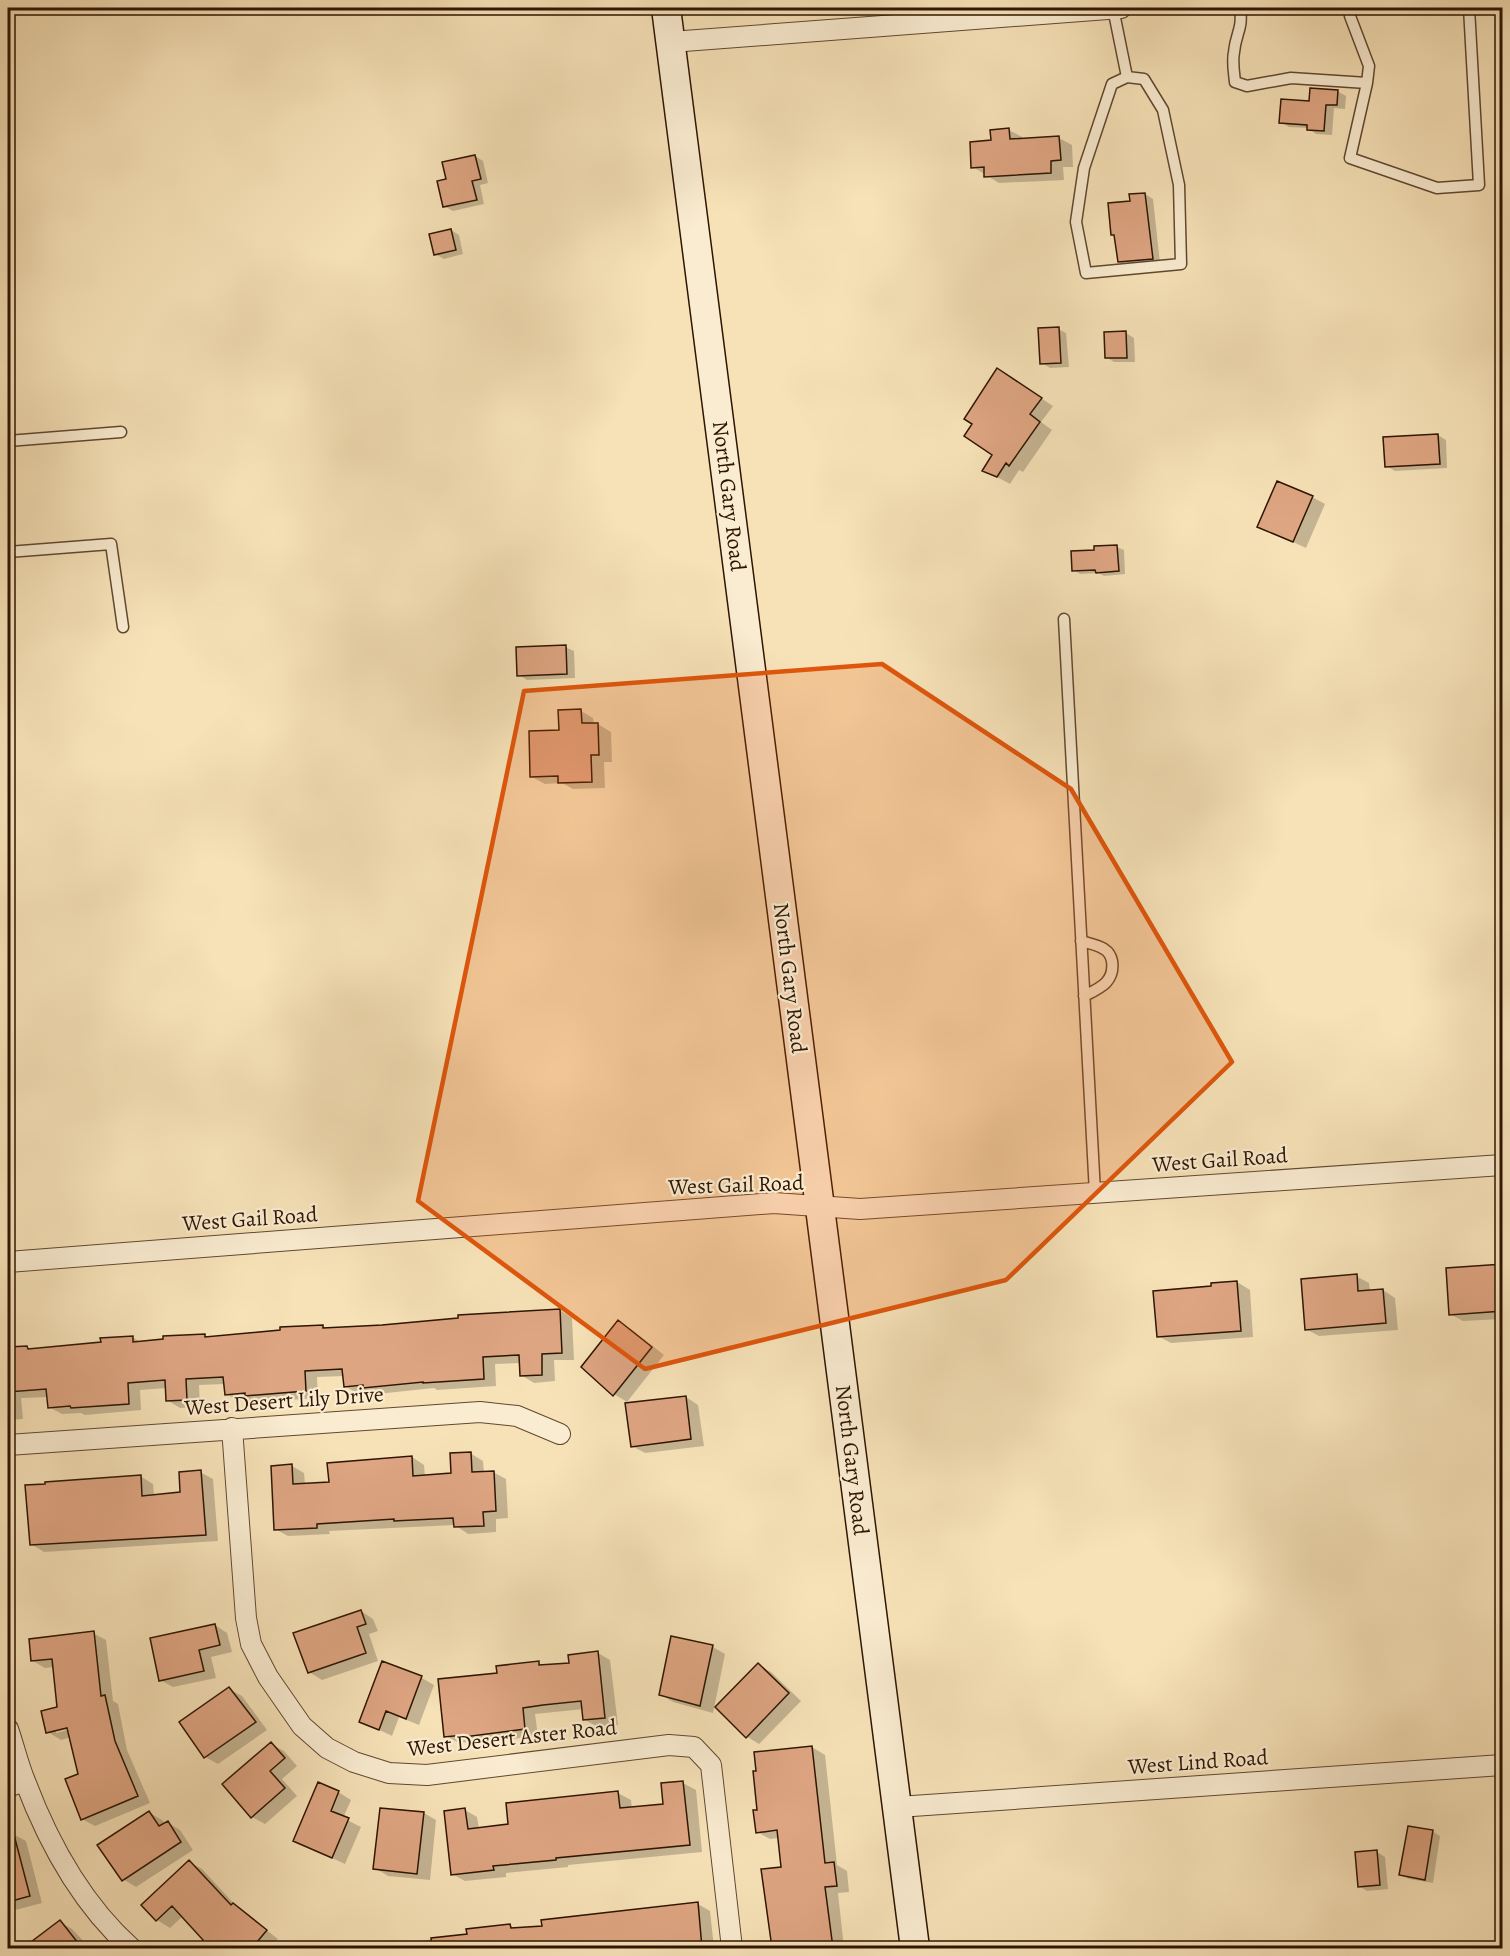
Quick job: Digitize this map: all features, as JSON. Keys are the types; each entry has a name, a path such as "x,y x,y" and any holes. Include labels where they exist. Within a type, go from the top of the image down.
{"street":[{"name":"North Gary Road","path":"666,8 915,1948"},
{"path":"670,42 947,14 1121,8"},
{"name":"West Gail Road","path":"8,1262 774,1203 860,1209 1503,1165"},
{"name":"West Desert Lily Drive","path":"8,1445 480,1412 517,1416 560,1434"},
{"name":"West Desert Aster Road","path":"232,1428 246,1618 251,1644 268,1677 302,1726 327,1748 354,1762 389,1773 428,1775 669,1745 694,1748 711,1765 732,1948"},
{"path":"8,1728 16,1784 89,1902 119,1938 131,1948"},
{"name":"West Lind Road","path":"898,1807 1503,1765"}],"lane":[{"path":"1113,8 1126,77"},
{"path":"1240,8 1242,24 1234,50 1235,82 1247,86 1291,78 1367,83"},
{"path":"1349,8 1369,66 1350,158 1437,188 1479,185 1469,8"},
{"path":"1126,77 1144,79 1163,110 1179,185 1181,264 1086,273 1076,222 1084,168 1112,84 1126,77"},
{"path":"8,441 121,432"},
{"path":"8,552 111,544 123,627"},
{"path":"1064,619 1095,1193"},
{"path":"1081,941 1105,950 1111,955 1113,964 1112,975 1105,986 1084,996"}],"highlighted area":[{"path":"882,664 1071,789 1232,1062 1006,1280 645,1369 418,1201 524,691"}],"building":[{"path":"1310,88 1338,90 1337,105 1326,105 1324,131 1307,130 1307,125 1279,123 1281,99 1309,101"},
{"path":"1009,128 1010,139 1059,136 1061,160 1051,161 1051,173 984,177 984,167 971,168 970,142 991,140 990,130"},
{"path":"475,155 481,179 472,181 477,200 443,207 437,181 446,179 442,162"},
{"path":"1145,193 1153,259 1118,262 1114,235 1111,235 1108,203 1130,201 1129,194"},
{"path":"451,229 456,250 434,255 429,234"},
{"path":"1059,327 1061,363 1040,364 1038,328"},
{"path":"1126,331 1127,358 1105,358 1104,332"},
{"path":"997,368 1042,398 1030,414 1040,422 1009,466 1006,463 997,477 982,471 992,455 964,436 972,424 964,419"},
{"path":"1438,434 1440,464 1385,467 1383,437"},
{"path":"1277,481 1313,496 1293,542 1257,527"},
{"path":"1117,545 1119,571 1096,573 1095,570 1072,571 1071,551 1094,550 1094,546"},
{"path":"566,645 567,674 517,676 516,647"},
{"path":"581,709 582,723 598,723 599,755 591,755 592,782 558,783 558,776 530,777 529,731 559,730 558,710"},
{"path":"1503,1264 1503,1311 1449,1315 1446,1268"},
{"path":"1357,1274 1358,1291 1383,1289 1386,1323 1305,1330 1301,1279"},
{"path":"1237,1281 1241,1331 1157,1337 1153,1291 1211,1286 1211,1283"},
{"path":"560,1309 562,1353 542,1354 542,1375 520,1376 519,1355 483,1357 484,1379 363,1388 363,1385 344,1387 342,1369 305,1371 306,1391 245,1396 245,1393 225,1395 223,1377 186,1379 187,1400 166,1401 165,1380 128,1383 129,1404 71,1408 70,1406 48,1408 46,1389 8,1392 8,1347 27,1346 28,1349 101,1342 100,1338 133,1336 133,1342 163,1339 163,1336 205,1334 205,1337 280,1330 280,1327 323,1325 323,1328 382,1325 458,1318 458,1315"},
{"path":"618,1320 652,1347 613,1396 581,1367"},
{"path":"686,1396 691,1439 631,1447 625,1403"},
{"path":"471,1452 472,1472 494,1471 496,1511 483,1512 484,1526 454,1527 453,1518 394,1521 394,1519 317,1524 317,1528 274,1530 271,1466 292,1464 293,1484 329,1482 327,1463 412,1456 413,1476 451,1473 450,1453"},
{"path":"201,1470 206,1535 30,1545 25,1485 141,1475 142,1496 180,1492 179,1472"},
{"path":"361,1610 366,1624 357,1627 366,1653 308,1673 293,1633"},
{"path":"215,1624 220,1645 199,1650 204,1671 159,1681 150,1638"},
{"path":"94,1631 101,1696 105,1695 115,1741 138,1796 81,1820 65,1779 78,1774 67,1728 46,1733 41,1711 57,1707 52,1659 31,1661 29,1639"},
{"path":"671,1636 713,1645 700,1706 659,1695"},
{"path":"598,1651 605,1718 583,1720 581,1701 543,1705 523,1708 525,1729 464,1737 464,1735 444,1737 438,1679 497,1673 496,1666 539,1661 539,1665 569,1663 568,1655"},
{"path":"382,1661 422,1676 406,1719 386,1711 379,1730 359,1722"},
{"path":"758,1663 789,1693 746,1738 715,1707"},
{"path":"229,1687 256,1722 204,1758 179,1722"},
{"path":"271,1742 285,1758 270,1771 285,1788 251,1818 222,1784"},
{"path":"812,1746 825,1863 834,1862 837,1886 825,1887 833,1948 772,1948 761,1869 781,1867 777,1830 756,1833 753,1810 757,1810 753,1771 756,1771 754,1752"},
{"path":"683,1781 690,1845 556,1858 556,1860 493,1866 494,1870 451,1875 444,1811 465,1808 468,1829 508,1824 506,1803 618,1791 620,1808 663,1804 661,1783"},
{"path":"318,1782 339,1791 331,1811 349,1818 332,1858 293,1841"},
{"path":"380,1808 424,1812 417,1874 373,1869"},
{"path":"149,1811 159,1826 168,1821 181,1842 122,1881 97,1845"},
{"path":"1408,1826 1433,1830 1425,1880 1399,1875"},
{"path":"8,1831 13,1831 30,1896 8,1902"},
{"path":"1377,1850 1380,1885 1358,1887 1355,1852"},
{"path":"189,1860 231,1905 233,1903 267,1930 252,1948 196,1948 203,1940 172,1906 156,1921 141,1905"},
{"path":"698,1902 702,1948 432,1948 431,1938 467,1934 466,1929 510,1924 511,1928 542,1926 541,1920"},
{"path":"60,1920 82,1948 23,1948"}]}
